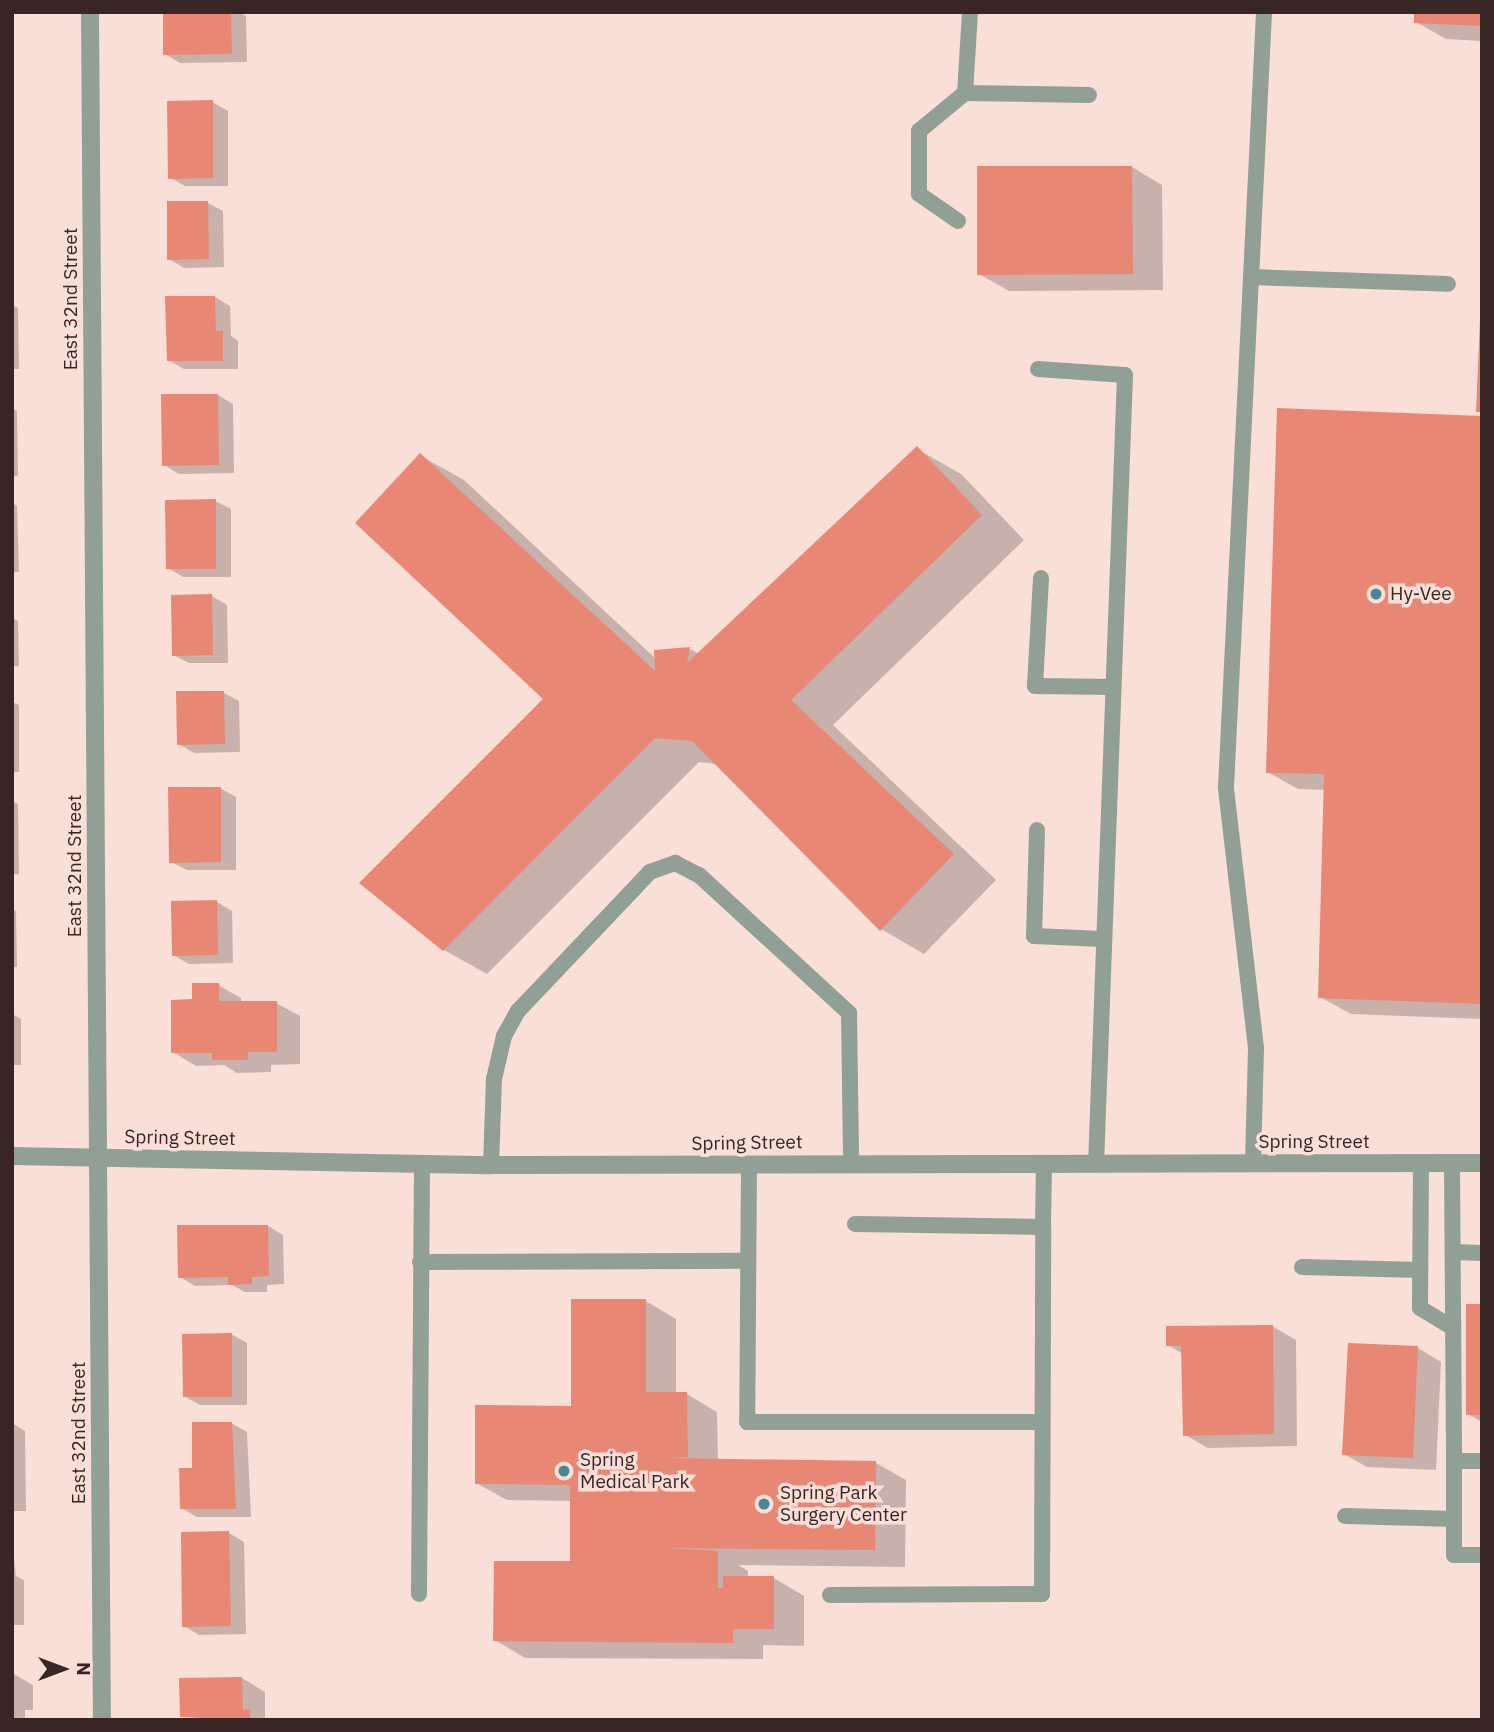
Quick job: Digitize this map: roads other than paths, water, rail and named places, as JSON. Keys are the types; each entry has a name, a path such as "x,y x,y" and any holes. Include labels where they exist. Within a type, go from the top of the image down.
{"street":[{"name":"East 32nd Street","path":"90,12 102,1720"},
{"name":"Spring Street","path":"12,1156 491,1165 1482,1163"}],"lane":[{"path":"965,93 970,12"},
{"path":"1253,1163 1256,1048 1226,787 1264,12"},
{"path":"958,221 919,194 919,131 965,93 1089,95"},
{"path":"1251,277 1448,284"},
{"path":"1038,369 1125,375 1102,939 1096,1164"},
{"path":"1041,578 1035,687 1113,687"},
{"path":"1037,830 1034,936 1102,939"},
{"path":"491,1165 494,1079 504,1036 518,1011 650,872 675,863 699,875 849,1013 851,1163"},
{"path":"1421,1163 1420,1308 1453,1328"},
{"path":"1452,1163 1454,1555 1482,1555"},
{"path":"419,1594 422,1164"},
{"path":"749,1164 747,1422 1042,1422"},
{"path":"830,1595 1042,1594 1044,1164"},
{"path":"855,1224 1044,1227"},
{"path":"1453,1252 1482,1253"},
{"path":"420,1262 747,1261"},
{"path":"1302,1267 1420,1270"},
{"path":"1454,1461 1482,1461"},
{"path":"1345,1516 1454,1519"}],"place":[{"name":"Hy-Vee","path":"1376,594"},
{"name":"Spring Medical Park","path":"564,1471"},
{"name":"Spring Park Surgery Center","path":"764,1504"}]}
